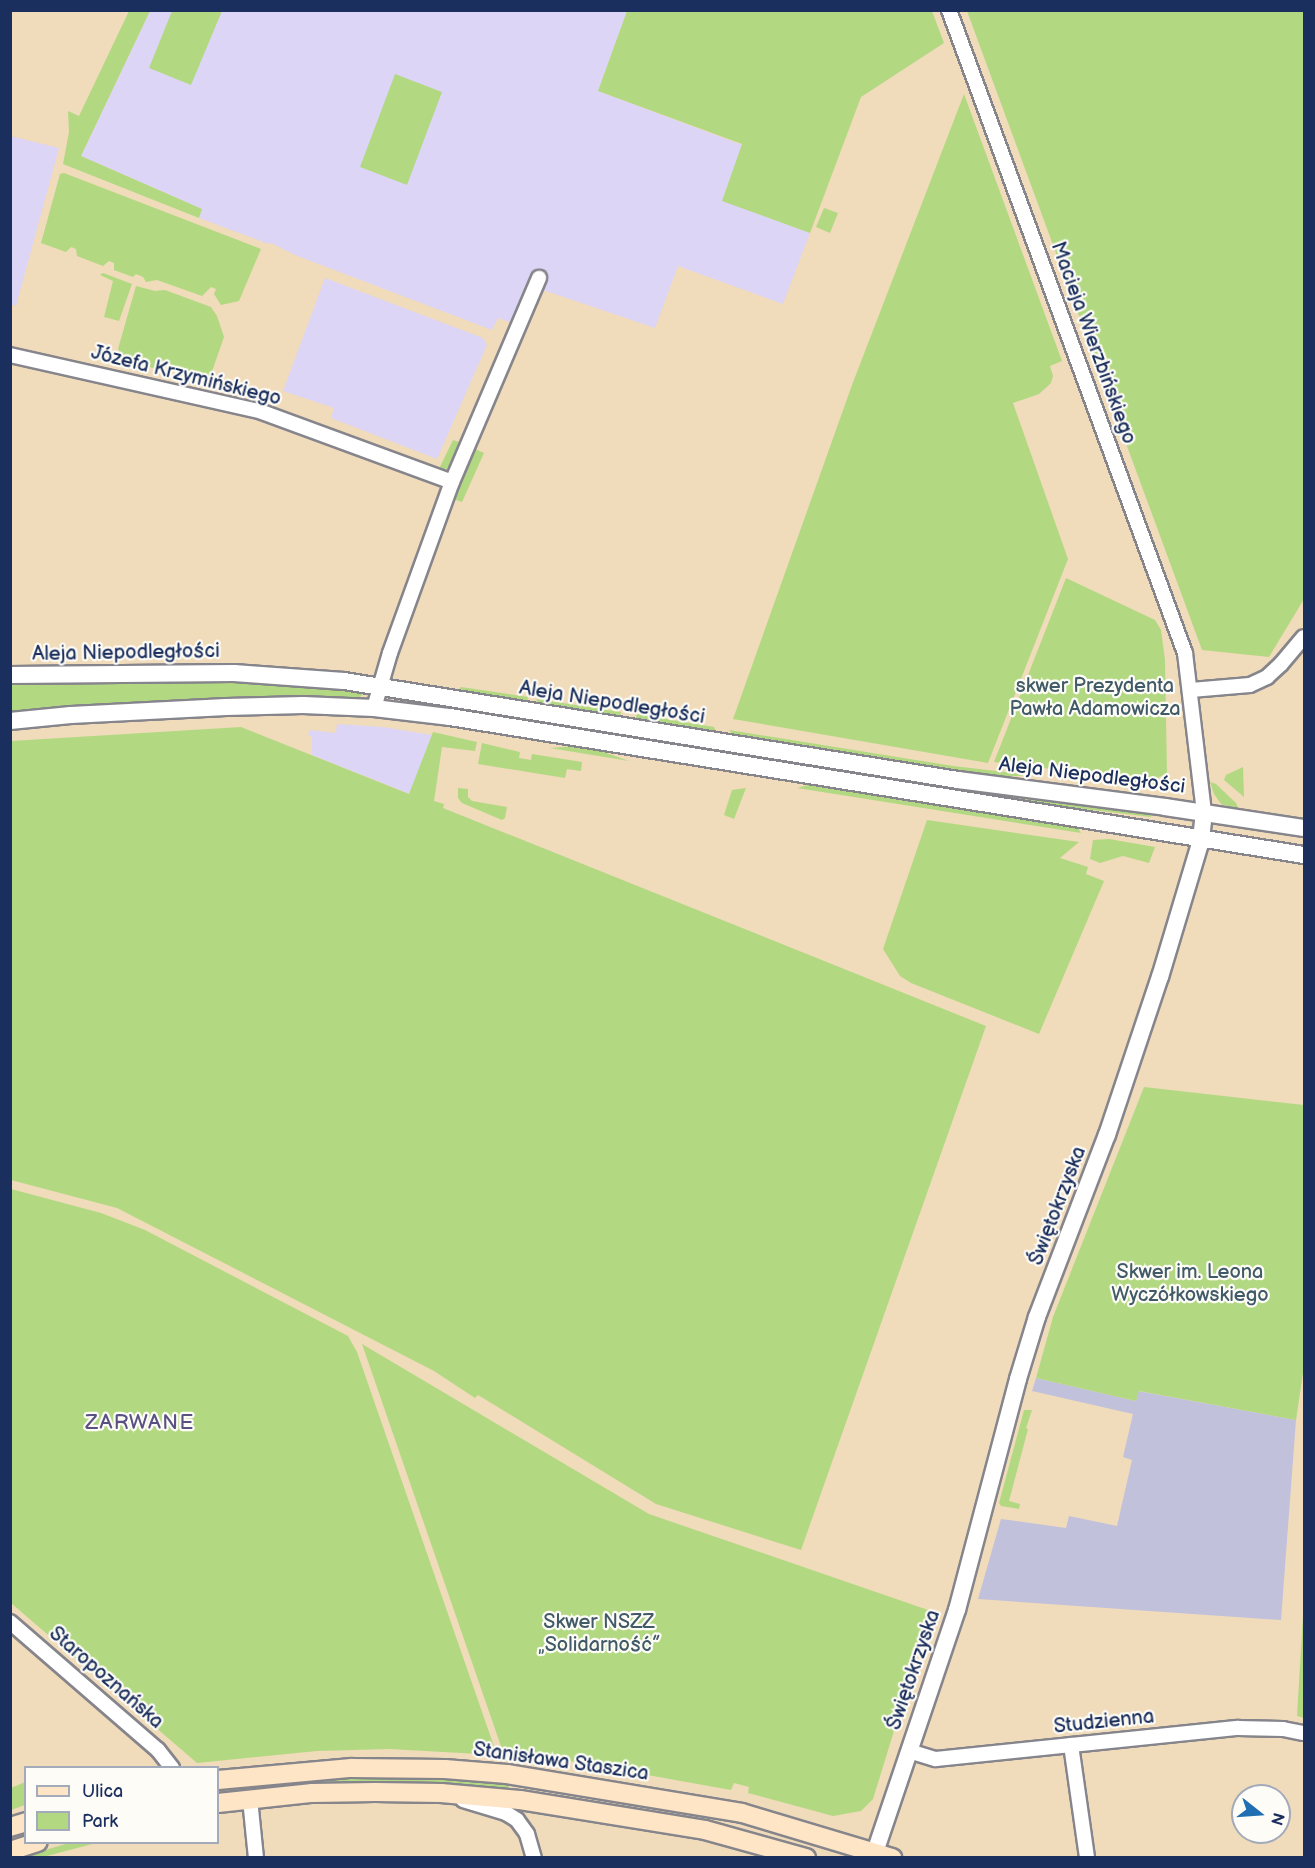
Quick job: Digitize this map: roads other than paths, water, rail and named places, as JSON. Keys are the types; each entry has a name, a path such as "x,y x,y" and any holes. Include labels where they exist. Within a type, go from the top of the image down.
{"main road":[{"name":"Stanisława Staszica","path":"219,1780 351,1768 446,1769 507,1774 742,1813 874,1855 892,1857"},
{"path":"219,1803 312,1793 441,1793 520,1800 705,1830 806,1857"},
{"path":"10,1851 32,1844"}],"street":[{"name":"Macieja Wierzbińskiego","path":"949,10 1185,653 1191,690"},
{"path":"374,708 379,686 452,482 539,278"},
{"name":"Józefa Krzymińskiego","path":"10,355 262,412 452,482"},
{"path":"1191,690 1250,685 1267,677 1305,637"},
{"name":"Aleja Niepodległości","path":"10,675 266,674 379,686 958,780 1204,812 1305,828"},
{"name":"Świętokrzyska","path":"874,1855 957,1610 1018,1379 1037,1317 1126,1081 1201,840 1204,812 1191,690"},
{"name":"Aleja Niepodległości","path":"10,721 226,706 303,705 374,708 450,717 1305,855"},
{"name":"Staropoznańska","path":"10,1622 158,1750 171,1766"},
{"name":"Studzienna","path":"909,1751 936,1758 1238,1728 1283,1729 1305,1733"},
{"path":"1071,1745 1088,1857"},
{"path":"441,1793 506,1813 517,1820 527,1834 534,1857"},
{"path":"250,1799 256,1857"}],"district":[{"name":"ZARWANE","path":"140,1423"}],"park label":[{"name":"skwer Prezydenta Pawła Adamowicza","path":"1095,698"},
{"name":"Skwer im. Leona Wyczółkowskiego","path":"1190,1284"},
{"name":"Skwer NSZZ „Solidarność”","path":"599,1634"}]}
